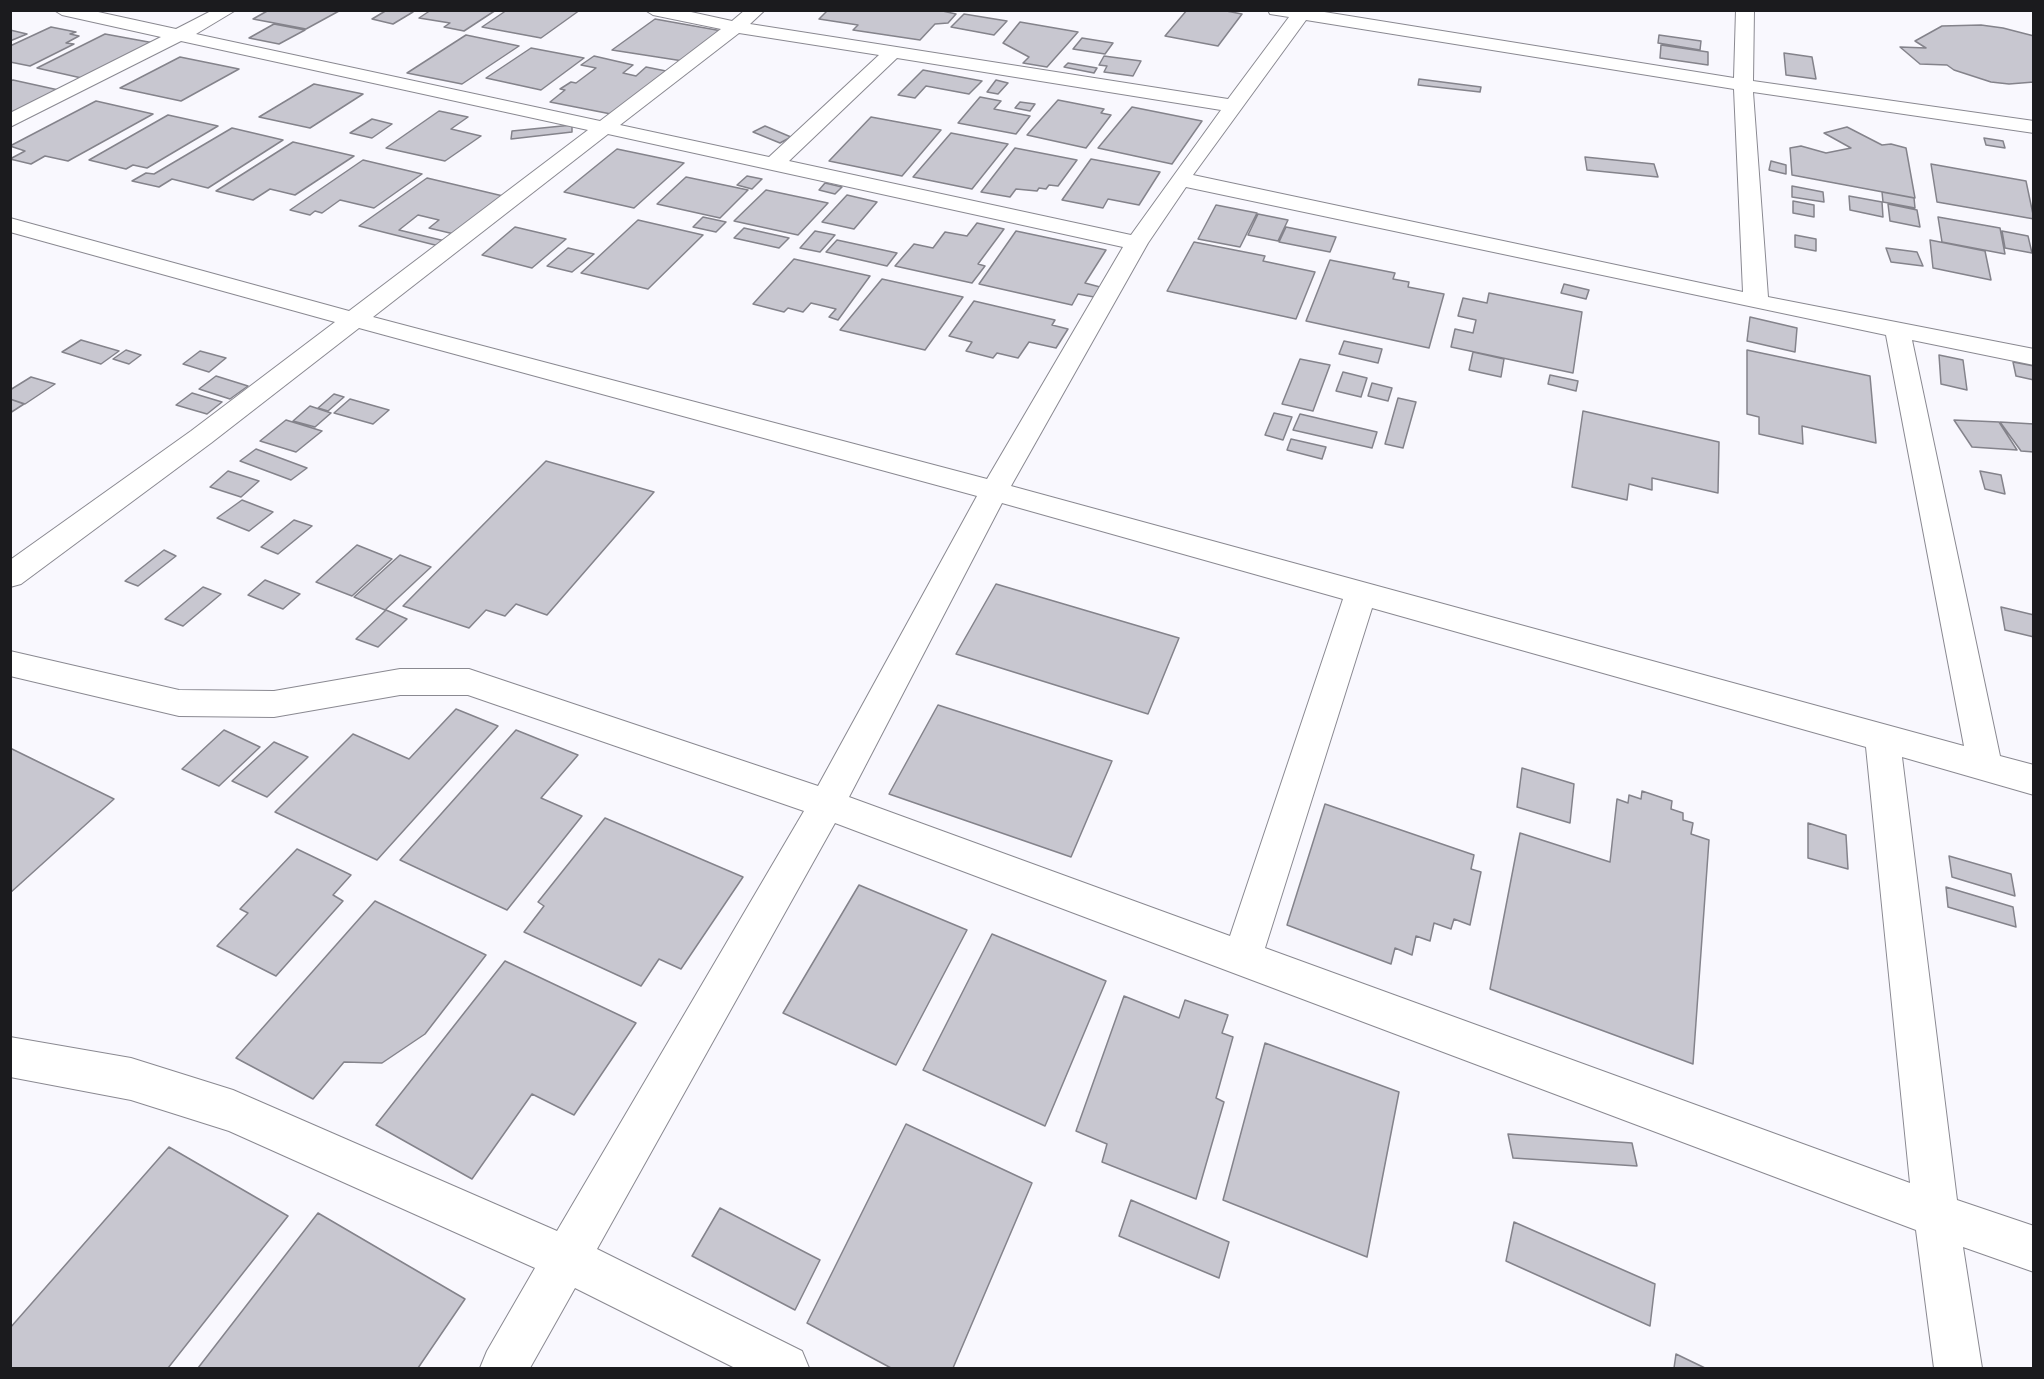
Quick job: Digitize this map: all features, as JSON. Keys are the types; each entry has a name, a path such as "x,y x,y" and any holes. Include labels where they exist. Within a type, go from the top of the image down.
{"street":[{"path":"62,10 606,126 1137,243"},
{"path":"10,121 228,10"},
{"path":"653,10 737,27 1233,106"},
{"path":"10,576 201,437 757,10"},
{"path":"1275,10 1743,85 2034,127"},
{"path":"1745,10 1743,85 1756,302"},
{"path":"504,1368 827,804 994,491 1137,243 1180,179 1303,13"},
{"path":"774,164 893,52"},
{"path":"1180,179 1756,302 2034,357"},
{"path":"10,225 994,491 2034,780"},
{"path":"1897,330 1985,766"},
{"path":"1242,958 1361,593"},
{"path":"10,663 179,703 274,704 400,681 469,682 827,804 1936,1215 2034,1249"},
{"path":"1882,737 1936,1215 1958,1368"},
{"path":"10,1057 131,1079 233,1111 567,1259 785,1368"}],"building":[{"path":"269,10 339,11 306,29 253,19"},
{"path":"387,10 413,12 393,24 372,19"},
{"path":"431,10 496,10 464,31 444,27 450,23 419,18"},
{"path":"507,10 580,10 541,38 482,27"},
{"path":"828,10 938,10 956,14 948,23 935,24 920,40 853,30 858,25 819,19"},
{"path":"1187,10 1221,10 1242,14 1218,46 1165,36"},
{"path":"964,14 1007,21 994,35 951,27"},
{"path":"655,19 722,31 683,61 612,50"},
{"path":"1020,22 1078,32 1047,67 1023,63 1029,57 1003,43"},
{"path":"274,24 305,30 279,44 249,38"},
{"path":"1981,25 2034,36 2034,82 2009,84 1991,82 1954,70 1947,65 1920,64 1900,47 1926,48 1915,41 1942,26"},
{"path":"51,27 76,32 70,34 79,36 66,43 74,44 30,66 10,62 10,46"},
{"path":"10,30 27,34 10,41"},
{"path":"105,34 154,43 86,79 37,68"},
{"path":"466,35 519,46 462,84 407,73"},
{"path":"1659,35 1701,41 1700,50 1658,43"},
{"path":"1082,38 1113,43 1105,54 1073,49"},
{"path":"1661,45 1708,52 1708,65 1660,58"},
{"path":"531,48 584,58 541,90 486,78"},
{"path":"1784,53 1812,57 1816,79 1786,75"},
{"path":"594,56 633,65 623,73 636,76 646,67 666,71 611,114 550,102 565,90 560,89 571,82 576,83 596,68 581,65"},
{"path":"1104,56 1141,61 1133,76 1104,72 1107,66 1099,65"},
{"path":"180,57 239,69 181,101 120,88"},
{"path":"1068,63 1097,68 1094,73 1064,67"},
{"path":"923,70 982,81 969,94 926,86 915,98 898,95"},
{"path":"1419,79 1481,87 1480,92 1418,85"},
{"path":"996,80 1008,83 998,94 987,92"},
{"path":"10,81 63,91 10,118"},
{"path":"314,84 363,94 310,128 259,117"},
{"path":"980,97 1001,101 994,109 1030,116 1016,134 958,123"},
{"path":"1058,100 1104,109 1101,113 1111,115 1086,148 1027,135"},
{"path":"96,101 153,114 68,161 45,156 31,164 10,159 25,151 10,146"},
{"path":"1020,102 1035,104 1030,111 1015,108"},
{"path":"1132,107 1202,121 1172,164 1098,148"},
{"path":"439,111 468,117 451,129 481,136 445,161 386,148"},
{"path":"168,115 218,126 147,168 133,165 126,169 89,160"},
{"path":"871,117 941,130 902,176 829,161"},
{"path":"372,119 392,124 372,138 350,133"},
{"path":"572,125 572,132 511,139 512,131"},
{"path":"765,126 791,137 780,143 753,132"},
{"path":"1847,127 1882,145 1891,144 1906,148 1915,198 1792,175 1790,148 1801,146 1826,153 1851,148 1824,133"},
{"path":"232,128 283,140 208,188 172,179 159,187 132,181 146,173 154,174"},
{"path":"951,133 1008,144 972,189 913,177"},
{"path":"1984,138 2003,141 2005,148 1986,145"},
{"path":"293,142 354,156 295,195 270,189 253,200 216,191"},
{"path":"1015,148 1077,160 1058,186 1049,185 1046,189 1039,188 1037,191 1016,189 1010,197 981,192"},
{"path":"617,149 684,163 634,208 564,192"},
{"path":"1585,157 1654,164 1658,177 1587,170"},
{"path":"1091,159 1160,172 1139,205 1108,199 1103,208 1062,200"},
{"path":"363,160 422,174 374,208 340,200 322,213 315,211 310,215 290,210"},
{"path":"1771,161 1786,165 1786,174 1769,170"},
{"path":"1931,164 2026,181 2034,219 1937,202"},
{"path":"747,176 762,179 752,189 737,185"},
{"path":"686,177 748,190 720,218 657,204"},
{"path":"427,178 503,196 454,234 429,228 439,220 418,215 399,230 445,241 439,246 359,226"},
{"path":"825,183 842,187 835,194 819,190"},
{"path":"1792,186 1823,192 1824,202 1792,197"},
{"path":"766,190 828,203 798,235 734,221"},
{"path":"1882,192 1914,198 1915,208 1883,202"},
{"path":"847,195 877,202 854,229 822,222"},
{"path":"1849,196 1882,202 1883,217 1850,210"},
{"path":"1793,201 1814,205 1814,217 1793,213"},
{"path":"1888,204 1917,210 1920,227 1890,221"},
{"path":"1216,205 1257,213 1240,247 1198,239"},
{"path":"1258,214 1288,220 1278,241 1248,235"},
{"path":"703,217 726,222 716,232 693,227"},
{"path":"1938,217 2000,228 2005,254 1942,242"},
{"path":"638,220 703,235 648,289 581,273"},
{"path":"977,223 1004,229 978,264 985,266 972,283 895,266 914,244 933,248 945,232 967,236"},
{"path":"515,227 566,239 532,268 482,255"},
{"path":"1286,227 1336,237 1330,252 1279,242"},
{"path":"744,228 789,238 779,248 734,238"},
{"path":"815,231 835,235 820,252 800,248"},
{"path":"1016,231 1106,250 1085,283 1100,287 1094,297 1078,294 1072,305 979,284"},
{"path":"2002,231 2028,236 2032,253 2005,248"},
{"path":"1795,235 1816,239 1816,251 1795,247"},
{"path":"837,240 897,253 887,266 826,252"},
{"path":"1930,240 1985,251 1991,280 1933,268"},
{"path":"1194,242 1265,256 1263,261 1315,272 1296,319 1167,291"},
{"path":"568,248 594,254 572,272 547,266"},
{"path":"1886,248 1917,252 1923,266 1891,262"},
{"path":"794,259 870,276 838,320 829,317 836,309 811,303 803,312 788,308 784,312 753,304"},
{"path":"1330,260 1395,273 1393,279 1409,282 1408,287 1444,294 1429,348 1306,321"},
{"path":"882,279 963,297 925,350 840,330"},
{"path":"1564,284 1589,290 1586,299 1561,293"},
{"path":"1489,293 1582,312 1573,373 1451,347 1455,329 1473,333 1476,320 1458,316 1463,298 1487,303"},
{"path":"974,301 1055,320 1052,325 1068,329 1056,348 1029,342 1018,358 997,353 993,358 966,351 972,342 949,336"},
{"path":"1750,317 1797,328 1795,352 1747,341"},
{"path":"81,340 119,351 101,364 62,352"},
{"path":"1344,341 1382,349 1378,363 1339,354"},
{"path":"126,350 141,355 129,364 113,359"},
{"path":"1747,350 1870,376 1876,443 1802,426 1803,444 1759,434 1759,417 1747,414"},
{"path":"200,351 226,358 209,372 183,364"},
{"path":"1473,352 1504,359 1501,377 1469,370"},
{"path":"1939,355 1963,360 1967,390 1941,384"},
{"path":"1300,359 1330,365 1313,411 1282,404"},
{"path":"2013,362 2034,366 2034,380 2016,376"},
{"path":"1343,372 1367,378 1361,397 1336,391"},
{"path":"1550,375 1578,381 1576,391 1548,384"},
{"path":"216,376 248,386 230,399 199,389"},
{"path":"31,377 55,384 25,404 10,399 10,390"},
{"path":"1372,383 1392,388 1388,401 1368,396"},
{"path":"192,393 222,402 207,414 176,405"},
{"path":"334,394 344,397 328,411 318,408"},
{"path":"1398,398 1416,402 1403,448 1385,444"},
{"path":"10,399 24,404 10,413"},
{"path":"350,399 389,410 373,424 334,413"},
{"path":"310,406 331,413 315,427 293,421"},
{"path":"1583,411 1719,442 1718,493 1652,478 1652,490 1629,484 1627,500 1572,487"},
{"path":"1274,413 1292,417 1283,440 1265,435"},
{"path":"1300,414 1377,432 1372,448 1293,430"},
{"path":"286,420 322,431 296,452 260,441"},
{"path":"1954,420 1999,422 2017,450 1972,447"},
{"path":"2000,422 2034,424 2034,452 2021,451"},
{"path":"1291,439 1326,447 1322,459 1287,450"},
{"path":"256,449 307,468 291,480 240,461"},
{"path":"546,461 654,492 547,615 516,604 505,616 486,610 469,628 403,606"},
{"path":"228,471 259,481 241,497 210,487"},
{"path":"1980,471 2001,475 2005,494 1985,489"},
{"path":"242,500 273,512 249,531 217,518"},
{"path":"294,520 312,526 278,554 261,547"},
{"path":"357,545 392,559 352,596 316,582"},
{"path":"164,550 176,556 138,586 125,581"},
{"path":"400,555 431,567 385,610 354,597"},
{"path":"265,580 300,594 283,609 248,595"},
{"path":"996,584 1179,638 1148,714 956,654"},
{"path":"203,587 221,594 183,626 165,619"},
{"path":"2001,607 2034,615 2034,637 2005,630"},
{"path":"386,610 407,619 378,647 356,639"},
{"path":"938,705 1112,761 1071,857 889,794"},
{"path":"456,709 498,726 377,860 275,812 353,734 409,759"},
{"path":"224,730 260,747 219,786 182,769"},
{"path":"516,730 578,755 541,798 582,816 507,910 400,860"},
{"path":"274,742 308,757 267,797 232,781"},
{"path":"10,748 114,799 10,893"},
{"path":"1522,768 1574,784 1570,823 1517,807"},
{"path":"1642,791 1672,801 1671,809 1683,813 1683,820 1693,823 1691,834 1709,840 1693,1064 1490,989 1520,833 1610,862 1617,799 1628,803 1629,795 1641,799"},
{"path":"1325,804 1474,855 1471,869 1481,872 1470,925 1454,919 1451,929 1434,923 1430,941 1416,936 1412,955 1395,948 1391,964 1287,925"},
{"path":"605,818 743,877 681,969 659,959 641,986 524,932 544,906 538,902"},
{"path":"1808,823 1846,835 1848,869 1808,858"},
{"path":"297,849 351,875 333,895 343,901 276,976 217,946 248,913 240,909"},
{"path":"1949,856 2011,874 2015,896 1952,877"},
{"path":"859,885 967,930 896,1065 783,1013"},
{"path":"1946,887 2013,907 2016,927 1948,907"},
{"path":"375,901 486,955 425,1034 382,1063 344,1062 313,1099 236,1058"},
{"path":"992,934 1106,981 1045,1126 923,1070"},
{"path":"505,961 636,1023 574,1115 532,1094 472,1179 376,1125"},
{"path":"1124,996 1179,1018 1185,1000 1228,1015 1222,1033 1233,1037 1216,1098 1224,1102 1196,1199 1102,1162 1107,1144 1076,1131"},
{"path":"1265,1043 1399,1092 1367,1257 1223,1200"},
{"path":"906,1124 1032,1183 953,1368 891,1368 807,1323"},
{"path":"1508,1134 1632,1143 1637,1166 1513,1158"},
{"path":"169,1147 288,1216 168,1368 10,1368 10,1328"},
{"path":"1131,1200 1229,1242 1219,1278 1119,1236"},
{"path":"720,1208 820,1260 795,1310 692,1256"},
{"path":"318,1213 465,1299 418,1368 198,1368"},
{"path":"1514,1222 1655,1284 1650,1326 1506,1261"},
{"path":"1676,1354 1705,1368 1674,1368"}]}
